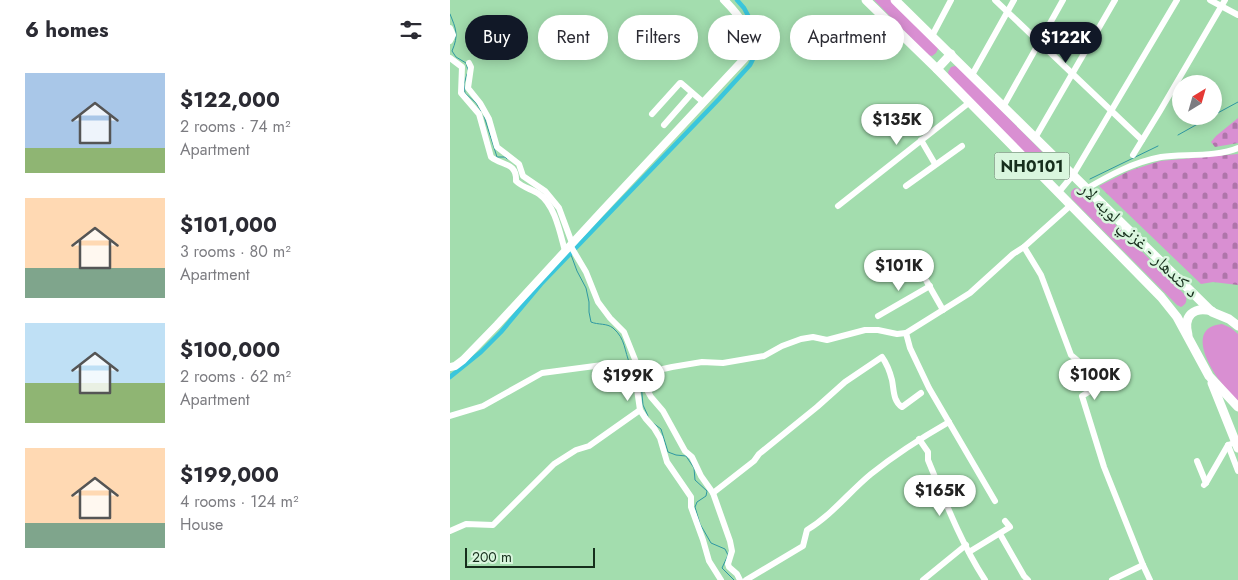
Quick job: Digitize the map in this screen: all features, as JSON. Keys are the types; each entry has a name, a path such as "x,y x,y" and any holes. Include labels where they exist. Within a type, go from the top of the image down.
{"highway":[{"name":"د کندهار - غزني لويه لار","path":"866,0 970,102 1161,297 1177,317 1209,376 1238,408"},
{"name":"د کندهار - غزني لويه لار","path":"899,1 1003,107 1212,312 1229,319 1238,326"},
{"path":"937,69 951,54"},
{"path":"1189,339 1187,321 1190,315 1195,311 1204,309 1212,312"},
{"path":"1209,376 1238,448"}],"main road":[{"path":"450,367 463,360 745,58 750,46 748,34 735,12 724,0"}],"street":[{"path":"932,36 951,0"},
{"path":"995,0 1142,140"},
{"path":"972,75 1014,0"},
{"path":"1003,107 1064,0"},
{"path":"1035,138 1115,0"},
{"path":"1058,193 1073,175 1177,0"},
{"path":"1210,0 1238,15"},
{"path":"1133,155 1225,0"},
{"path":"450,28 452,35 450,42"},
{"path":"450,58 462,67 461,91 478,114 490,157 508,164 514,169 516,181 521,186 546,200 569,246 586,272 598,302 624,332 636,362 644,374 641,380 640,410 660,438 667,462 691,496 691,508 709,562 721,580"},
{"path":"470,63 468,88 480,103 489,119 497,147 519,164 523,176 545,191 558,208 569,246"},
{"path":"652,114 680,83 703,102"},
{"path":"461,91 468,88"},
{"path":"664,125 692,93"},
{"path":"838,206 970,102"},
{"path":"921,140 935,164"},
{"path":"906,186 962,146"},
{"path":"1086,189 1112,174 1136,164 1160,158 1225,152 1238,148"},
{"path":"641,380 672,367 702,362 723,363 764,356 782,346 813,337 827,340 865,330 878,330 897,334 906,333 970,293 1071,205"},
{"path":"1024,247 1041,275 1071,355 1090,370 1095,388 1082,396 1104,467 1150,580"},
{"path":"919,268 943,310"},
{"path":"878,316 930,286"},
{"path":"906,333 910,348 929,388 994,501"},
{"path":"714,493 845,382 882,357 892,380 898,405 902,407 921,393"},
{"path":"450,416 483,406 542,373 610,364 630,371 641,380 650,397 663,411 685,451 692,457 701,476 714,493 732,551 728,567 740,580"},
{"path":"450,531 466,524 493,525 554,464 576,450 589,446 640,410"},
{"path":"746,580 803,546 807,530 831,513 870,475 907,447 949,422"},
{"path":"1197,461 1205,484 1228,445 1233,444 1234,437"},
{"path":"919,439 928,452 928,460 952,518 985,580"},
{"path":"1228,445 1238,471"},
{"path":"969,552 1010,527 1005,521"},
{"path":"1003,532 1024,576 1028,580"},
{"path":"923,580 966,545"},
{"path":"1112,580 1143,565"}],"green space":[{"path":"874,0 891,0 936,44 938,49 936,53 932,56 928,55 904,31 904,15 889,15"},
{"path":"955,66 1057,167 1058,175 1052,177 1044,172 949,76 948,72 951,67"},
{"path":"1238,118 1238,143 1215,147 1211,142"},
{"path":"1238,154 1238,285 1213,282 1201,284 1099,186 1129,171 1160,161"},
{"path":"1075,188 1080,189 1186,296 1184,305 1181,307 1177,305 1072,199 1071,193"},
{"path":"1222,324 1238,334 1238,402 1215,374 1203,348 1205,332 1211,327"}],"waterway":[{"path":"450,377 481,352 501,332 541,284 750,65 758,49 759,36 744,8 737,0"},
{"path":"450,14 456,32 452,51 456,57 466,63 468,70"},
{"path":"467,74 464,84 465,93 476,103 481,111"},
{"path":"1222,111 1238,102"},
{"path":"484,116 497,157 505,157 507,159"},
{"path":"1178,135 1196,125"},
{"path":"1090,179 1158,146"},
{"path":"570,252 586,288 591,322 608,325 617,332 623,341 631,366 638,377"},
{"path":"641,383 643,405 648,416"},
{"path":"653,423 661,429 668,452 686,456 694,468 695,480 707,491 706,496 697,502 695,507 700,524 711,543 725,549 728,555 722,568 734,580"}]}
